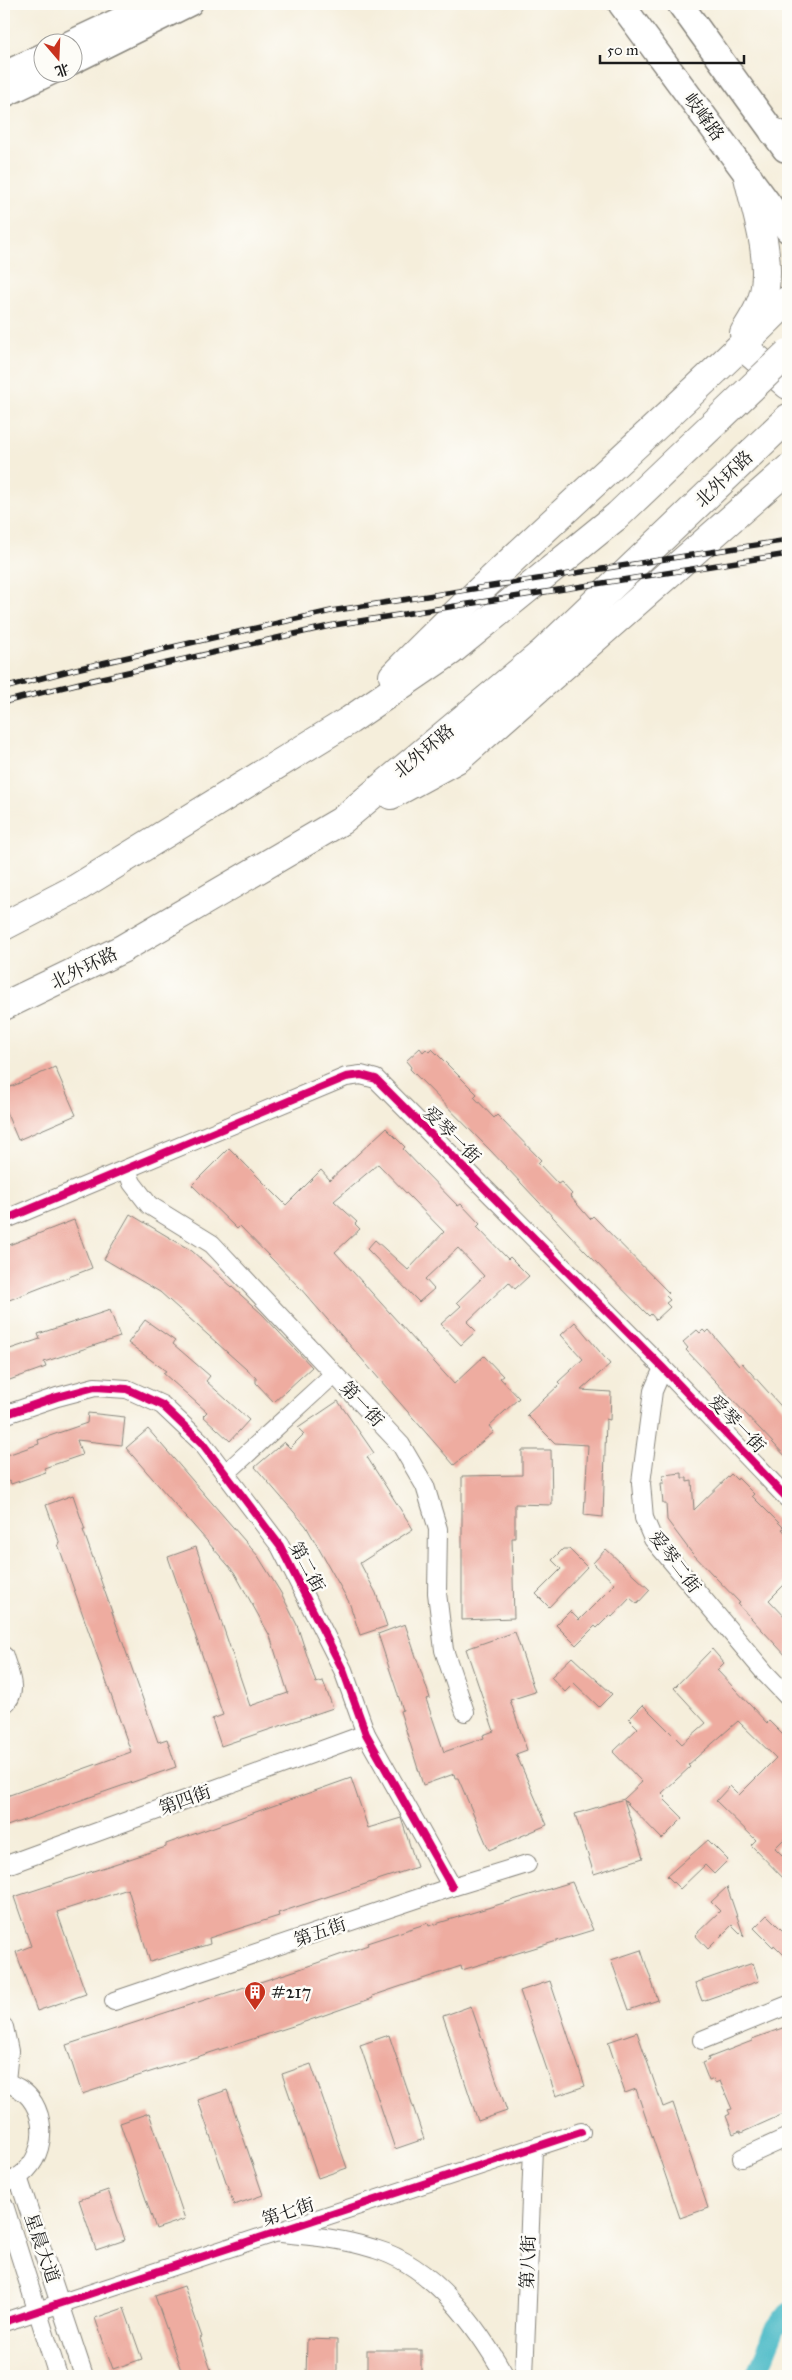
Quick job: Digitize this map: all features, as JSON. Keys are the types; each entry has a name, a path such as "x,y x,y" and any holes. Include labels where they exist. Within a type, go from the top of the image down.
{"highway":[{"path":"733,355 755,316 766,288 765,248 748,177"},
{"path":"350,720 465,602 733,355 788,300"},
{"path":"4,926 77,888 350,720 452,651 617,516 788,353"},
{"path":"733,355 788,385"},
{"name":"北外环路","path":"4,1006 122,950 341,821 542,653 788,418"},
{"path":"341,821 458,758 787,471"}],"main road":[{"name":"岐峰路","path":"621,4 788,230"},
{"path":"680,4 783,142"}],"street":[{"path":"82,36 151,4"},
{"path":"82,58 192,4"},
{"path":"4,73 32,60"},
{"path":"4,96 33,82"},
{"name":"爱琴一街","path":"4,1220 346,1078 361,1075 376,1079 663,1368 788,1499"},
{"name":"第一街","path":"127,1168 132,1183 149,1205 212,1244 401,1445 425,1486 438,1529 437,1593 444,1650 464,1712"},
{"name":"爱琴二街","path":"663,1368 653,1391 641,1484 644,1518 653,1539 788,1698"},
{"path":"225,1474 334,1374"},
{"name":"第二街","path":"4,1415 57,1397 95,1388 127,1389 162,1406 202,1443 280,1546 343,1670 366,1734 452,1887"},
{"path":"4,1656 13,1688 8,1701 4,1704"},
{"name":"第四街","path":"4,1866 366,1734"},
{"name":"第五街","path":"114,2001 452,1887 527,1864"},
{"path":"702,2040 788,2005"},
{"path":"4,2026 9,2051 5,2081 16,2086 29,2097 38,2112 42,2128 40,2145 34,2161 11,2180"},
{"name":"第七街","path":"4,2322 581,2132"},
{"path":"742,2158 788,2137"},
{"name":"第八街","path":"524,2376 533,2148"},
{"name":"星晨大道","path":"11,2180 61,2303 84,2376"},
{"name":"星晨大道","path":"4,2205 8,2232 58,2376"},
{"name":"第七街","path":"276,2232 331,2238 376,2249 400,2260 432,2282 461,2309 488,2346 504,2376"}],"building":[{"path":"420,1048 423,1052 426,1049 429,1052 432,1049 477,1094 474,1097 494,1118 497,1115 541,1160 538,1163 558,1184 561,1182 572,1194 570,1196 590,1219 593,1216 669,1293 666,1296 670,1300 666,1303 670,1307 656,1320 651,1314 649,1316 585,1251 490,1150 410,1069 411,1067 406,1061"},
{"path":"55,1067 76,1115 18,1140 4,1107 4,1090"},
{"path":"386,1128 405,1147 403,1149 458,1206 461,1204 480,1224 477,1227 508,1259 510,1257 529,1276 515,1289 509,1282 467,1322 476,1331 461,1345 441,1324 461,1306 457,1302 484,1276 458,1248 425,1279 434,1289 419,1302 367,1249 375,1240 408,1270 444,1232 378,1164 334,1201 357,1222 355,1224 360,1229 335,1252 454,1384 484,1356 503,1376 500,1378 519,1398 489,1426 494,1432 454,1465 300,1288 240,1226 237,1229 192,1185 229,1148 286,1205 321,1170 330,1180"},
{"path":"130,1214 192,1251 262,1314 312,1367 274,1402 256,1383 256,1378 160,1292 104,1259"},
{"path":"74,1220 92,1268 4,1302 4,1247"},
{"path":"110,1310 120,1337 44,1362 46,1367 4,1382 4,1351 40,1339 38,1334"},
{"path":"145,1320 175,1341 173,1344 210,1376 206,1381 249,1420 230,1441 203,1416 207,1412 163,1373 166,1371 128,1343"},
{"path":"575,1322 610,1364 581,1390 611,1392 610,1420 606,1419 603,1517 584,1515 588,1445 555,1443 527,1415 583,1359 561,1335"},
{"path":"697,1330 700,1333 703,1330 706,1333 709,1330 739,1366 742,1363 788,1414 788,1459 686,1350 688,1348 683,1342"},
{"path":"338,1401 374,1453 367,1457 413,1529 360,1563 376,1593 387,1626 360,1635 349,1602 306,1526 255,1467 284,1442 290,1448 304,1434 298,1428"},
{"path":"88,1413 125,1417 122,1445 77,1440 82,1455 44,1468 46,1472 11,1484 10,1481 4,1484 4,1456 39,1444 38,1440 87,1423"},
{"path":"148,1429 258,1556 281,1593 297,1625 316,1683 323,1681 333,1708 221,1746 212,1719 223,1715 168,1557 196,1547 250,1706 288,1693 270,1636 234,1572 126,1448"},
{"path":"522,1450 551,1450 552,1505 515,1504 515,1538 512,1538 514,1618 462,1620 462,1476 522,1475"},
{"path":"682,1473 682,1478 687,1478 687,1482 692,1481 694,1510 731,1474 737,1480 738,1478 754,1494 752,1496 784,1528 782,1529 788,1536 788,1581 769,1600 788,1620 788,1658 738,1604 740,1603 691,1552 667,1520 666,1504 663,1504 661,1483 664,1483 663,1475"},
{"path":"73,1495 85,1530 83,1530 158,1742 167,1739 176,1767 4,1827 4,1797 131,1752 46,1505"},
{"path":"563,1549 569,1549 587,1567 549,1607 536,1594 561,1569 552,1560"},
{"path":"606,1549 650,1590 637,1604 630,1598 612,1617 610,1615 597,1628 595,1626 576,1645 556,1625 570,1611 579,1620 615,1584 593,1563"},
{"path":"405,1624 430,1698 426,1699 444,1752 484,1738 483,1735 494,1731 466,1649 515,1632 535,1692 510,1700 527,1750 516,1754 547,1825 489,1850 458,1778 455,1778 454,1774 423,1785 400,1711 403,1710 378,1634"},
{"path":"712,1649 724,1663 717,1670 767,1723 769,1721 788,1740 788,1835 775,1848 788,1861 788,1883 751,1845 756,1840 716,1801 730,1786 739,1795 776,1758 738,1721 688,1765 690,1767 662,1793 666,1797 664,1799 683,1818 662,1839 624,1800 643,1858 594,1874 575,1814 624,1799 642,1782 613,1752 638,1728 629,1719 643,1705 682,1744 706,1723 674,1688"},
{"path":"572,1657 612,1694 599,1707 574,1683 565,1692 551,1677"},
{"path":"351,1778 368,1828 401,1818 417,1867 278,1913 279,1916 209,1938 210,1944 150,1962 128,1889 57,1912 86,1994 37,2011 16,1952 31,1946 14,1897 166,1847 166,1844"},
{"path":"708,1840 728,1860 714,1874 705,1865 680,1889 667,1876"},
{"path":"572,1882 593,1930 462,1970 461,1966 372,1996 373,1998 293,2026 82,2094 66,2045 297,1970 368,1945 367,1943 428,1923 429,1926"},
{"path":"727,1887 744,1937 732,1925 708,1949 695,1935 720,1911 711,1902"},
{"path":"767,1915 788,1936 788,1959 754,1928"},
{"path":"641,1950 658,2000 629,2010 611,1960"},
{"path":"753,1963 759,1981 702,2001 695,1983"},
{"path":"550,1981 585,2086 556,2096 520,1991"},
{"path":"471,2006 507,2111 478,2121 443,2016"},
{"path":"788,2026 788,2112 741,2133 740,2131 733,2134 726,2116 730,2114 728,2110 732,2109 720,2081 715,2083 714,2079 709,2081 702,2063 709,2060 708,2058 752,2041 752,2039"},
{"path":"637,2032 663,2107 673,2103 708,2208 680,2218 636,2089 625,2093 608,2042"},
{"path":"389,2035 424,2139 395,2149 360,2045"},
{"path":"311,2064 347,2168 318,2178 282,2074"},
{"path":"227,2090 263,2195 234,2205 198,2100"},
{"path":"149,2113 185,2219 156,2229 120,2123"},
{"path":"108,2190 125,2240 96,2250 79,2200"},
{"path":"184,2286 213,2376 183,2376 155,2296"},
{"path":"124,2308 142,2359 113,2369 95,2318"},
{"path":"307,2339 337,2340 337,2376 306,2376"},
{"path":"367,2350 421,2350 421,2376 367,2376"}],"waterway":[{"path":"756,2376 776,2327 788,2312"}],"railway":[{"path":"4,688 76,669 331,611 788,540"},
{"path":"4,702 334,625 788,554"}],"cycle path":[{"path":"4,1220 346,1077 361,1075 376,1079 663,1368 788,1499"},
{"path":"4,1415 57,1397 95,1387 127,1389 162,1405 202,1443 280,1546 343,1670 366,1734 452,1887"},
{"path":"4,2322 581,2132"}],"place":[{"name":"#217","path":"255,2011"}]}
